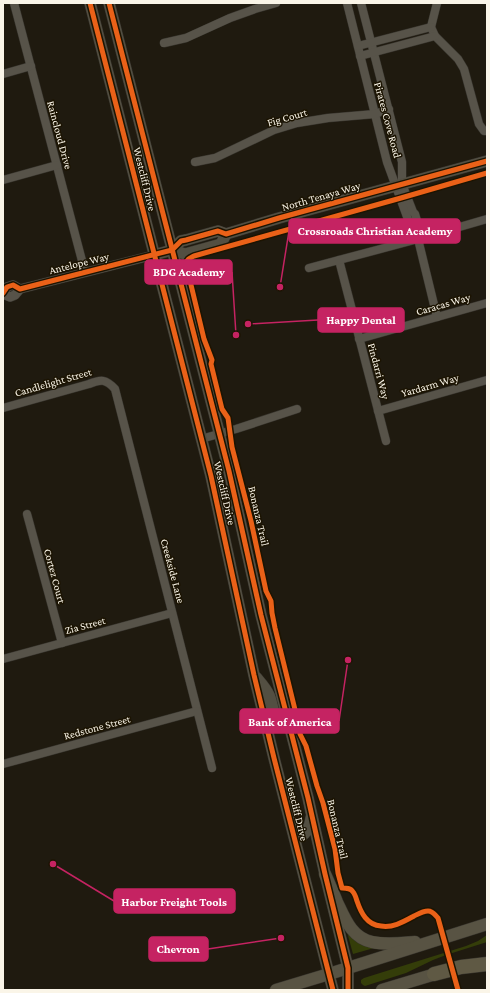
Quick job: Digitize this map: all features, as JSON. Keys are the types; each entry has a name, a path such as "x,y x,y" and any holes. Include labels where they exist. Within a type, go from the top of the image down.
{"highway":[{"path":"434,974 487,964"}],"main road":[{"name":"Westcliff Drive","path":"90,3 163,253 220,433 261,615 312,814 325,874 339,971 333,990"},
{"name":"Westcliff Drive","path":"108,3 163,253 201,439 214,491 254,675 295,839 339,971 348,990"},
{"name":"North Tenaya Way","path":"163,253 181,241 218,231 226,234 400,184 487,161"},
{"path":"242,620 261,615"},
{"path":"254,675 267,692 278,721 288,724"},
{"path":"295,839 301,837 306,832 311,823 312,814"},
{"path":"325,874 347,922 360,937 378,943 430,942"},
{"path":"276,990 487,924"},
{"path":"382,990 487,958"}],"street":[{"name":"Raincloud Drive","path":"14,3 85,272"},
{"path":"164,43 186,38 230,18 276,3"},
{"name":"Pirates Cove Road","path":"347,3 388,162 400,184 413,233 418,239 437,317"},
{"name":"Pirates Cove Road","path":"361,3 402,162 400,184"},
{"path":"437,3 431,26 435,36 458,59 464,69 479,124 484,131 487,131"},
{"path":"358,46 431,26"},
{"path":"360,56 435,36"},
{"path":"3,74 31,66"},
{"name":"Fig Court","path":"195,162 215,158 274,130 297,123 328,118 375,114 389,109"},
{"path":"3,180 57,165"},
{"path":"309,268 487,219"},
{"name":"Antelope Way","path":"3,293 7,287 13,285 20,289 163,253"},
{"name":"Pindarri Way","path":"339,260 386,441"},
{"name":"Caracas Way","path":"359,339 487,302"},
{"name":"Candlelight Street","path":"3,408 90,384 99,380 109,382"},
{"name":"Yardarm Way","path":"378,411 487,380"},
{"name":"Creekside Lane","path":"109,382 115,389 212,768"},
{"path":"201,439 297,409"},
{"name":"Cortez Court","path":"27,514 62,643"},
{"name":"Zia Street","path":"3,659 172,613"},
{"name":"Redstone Street","path":"3,764 197,711"}],"green space":[{"path":"347,932 374,948 353,954"},
{"path":"487,935 487,942 446,955 406,973 365,986 361,983 361,980 364,978 466,946"}],"cycle path":[{"path":"90,3 211,476 254,675 333,990"},
{"path":"109,3 229,471 261,615 308,798 348,968 348,990"},
{"path":"3,293 7,287 13,285 20,289 172,250 181,241 218,231 226,234 487,161"},
{"name":"Bonanza Trail","path":"458,990 438,918 434,913 430,911 424,912 394,925 376,925 365,918 352,891 348,888 342,888 338,873 335,849 323,803 306,746 300,734 275,628 271,601 266,591 251,521 232,447 228,418 222,409 211,364 212,360 204,339 186,264 188,260 194,256 487,173"}],"place":[{"name":"Crossroads Christian Academy","path":"280,287"},
{"name":"Happy Dental","path":"248,324"},
{"name":"BDG Academy","path":"236,335"},
{"name":"Bank of America","path":"348,660"},
{"name":"Harbor Freight Tools","path":"53,864"},
{"name":"Chevron","path":"281,938"}]}
